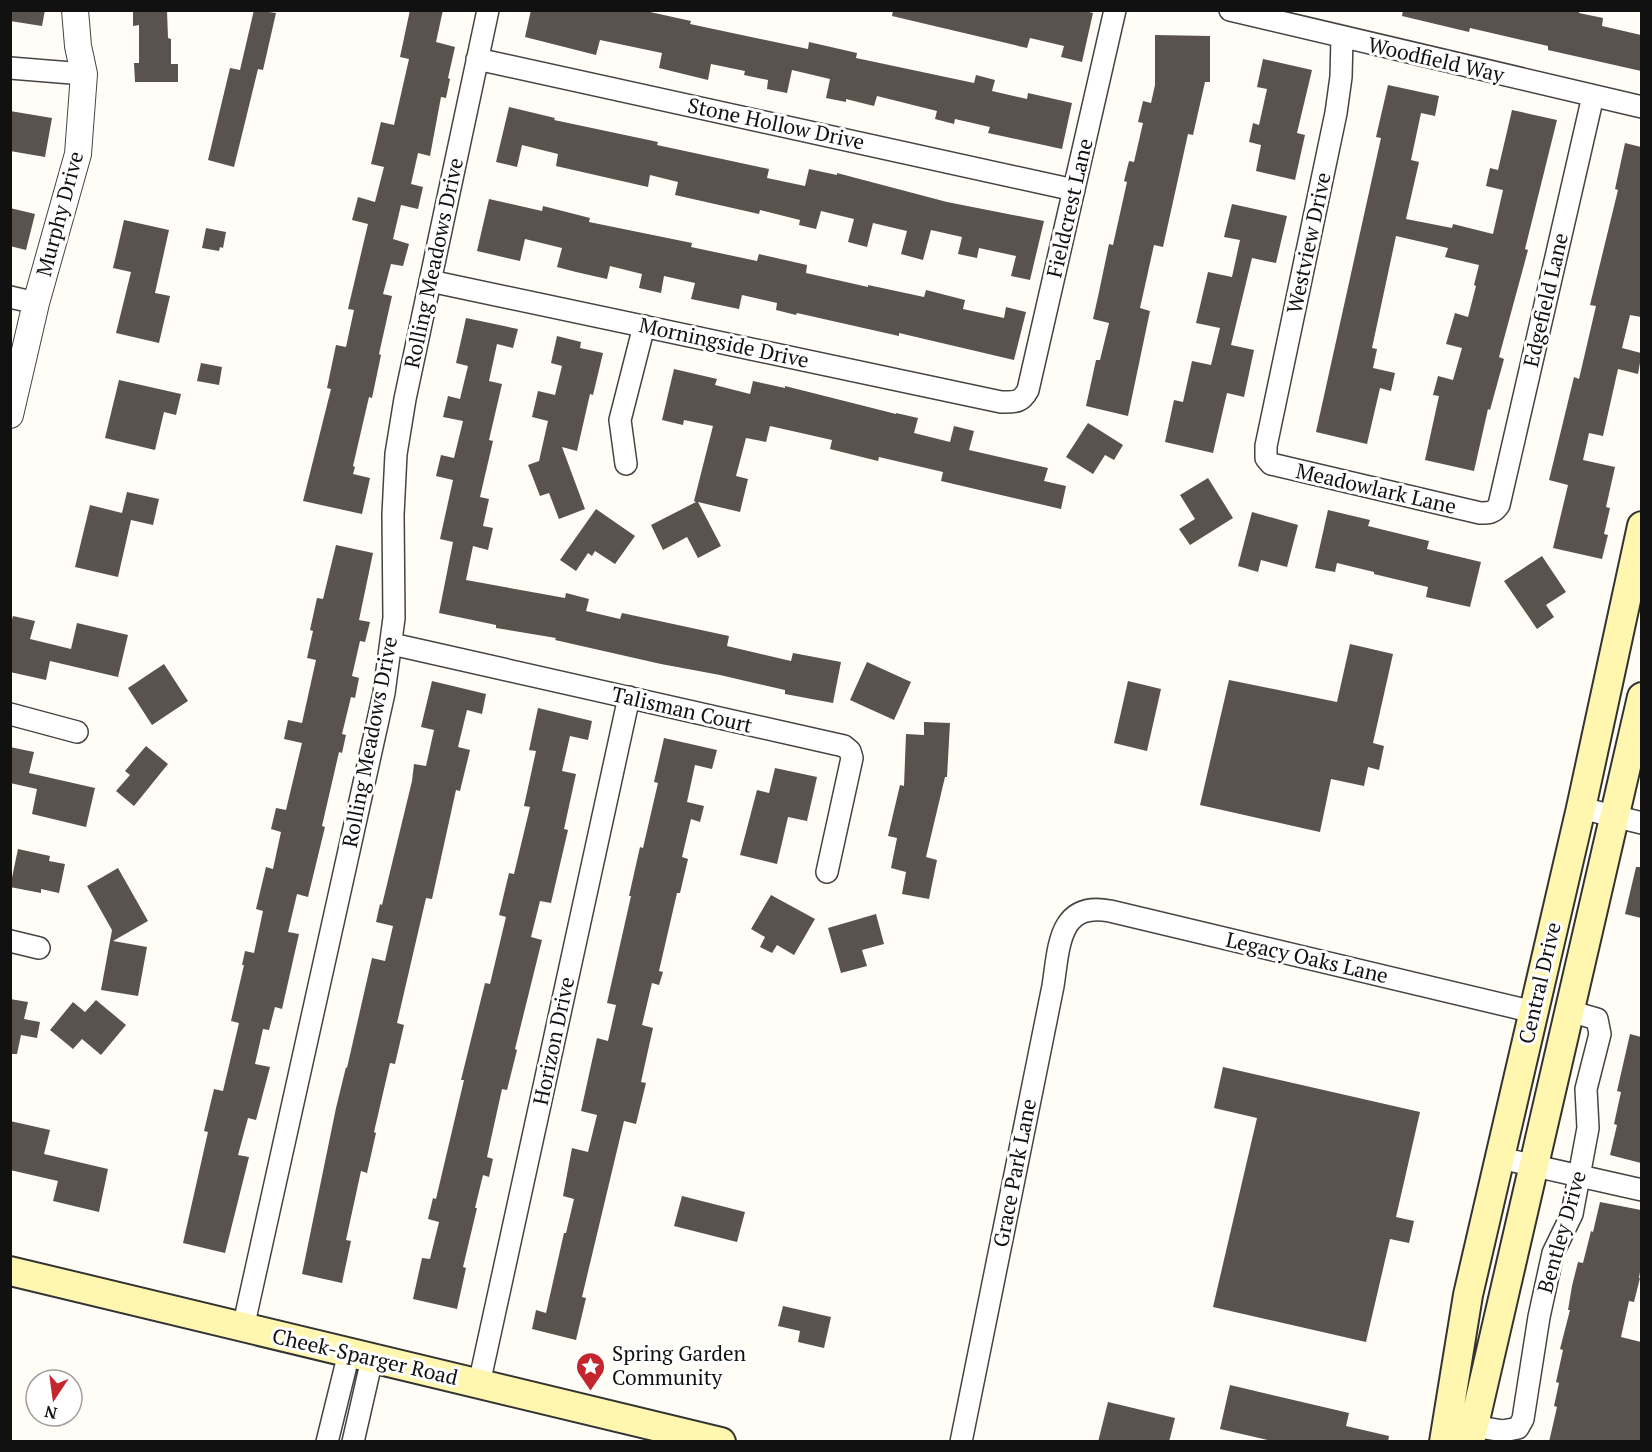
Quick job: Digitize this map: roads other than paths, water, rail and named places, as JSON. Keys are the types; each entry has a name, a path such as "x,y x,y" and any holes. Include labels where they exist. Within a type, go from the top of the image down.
{"main road":[{"name":"Central Drive","path":"1444,1442 1468,1295 1581,808 1635,590 1641,526"},
{"name":"Central Drive","path":"1472,1434 1641,697"},
{"name":"Cheek-Sparger Road","path":"10,1271 721,1442"}],"street":[{"name":"Murphy Drive","path":"10,415 36,303 78,154 84,74 78,46 75,10"},
{"name":"Rolling Meadows Drive","path":"243,1328 384,693 394,618 393,515 396,454 405,399 488,10"},
{"name":"Fieldcrest Lane","path":"1018,402 1023,399 1028,390 1115,10"},
{"name":"Woodfield Way","path":"1230,10 1641,107"},
{"name":"Westview Drive","path":"1266,446 1336,112 1341,77 1342,38"},
{"name":"Stone Hollow Drive","path":"477,59 1074,190"},
{"path":"10,68 84,74"},
{"name":"Edgefield Lane","path":"1499,505 1593,96"},
{"name":"Morningside Drive","path":"430,281 1001,402 1018,402"},
{"path":"10,297 36,303"},
{"path":"626,464 620,420 644,326"},
{"name":"Meadowlark Lane","path":"1266,446 1266,458 1271,464 1480,513 1490,513 1499,505"},
{"name":"Talisman Court","path":"392,644 844,746 850,751 852,758 827,872"},
{"name":"Horizon Drive","path":"479,1384 629,697"},
{"path":"10,714 77,732"},
{"path":"1581,808 1641,823"},
{"name":"Legacy Oaks Lane","path":"1080,912 1096,909 1110,911 1534,1012"},
{"name":"Grace Park Lane","path":"961,1442 1062,936 1069,920 1080,912"},
{"path":"10,940 39,948"},
{"name":"Bentley Drive","path":"1472,1434 1518,1428 1523,1419 1539,1317 1553,1253 1572,1214 1588,1128 1586,1089 1600,1034 1597,1019 1569,1011"},
{"path":"1500,1158 1641,1190"},
{"path":"327,1442 361,1356"},
{"path":"353,1442 361,1356"}],"place":[{"name":"Spring Garden Community","path":"591,1392"}]}
